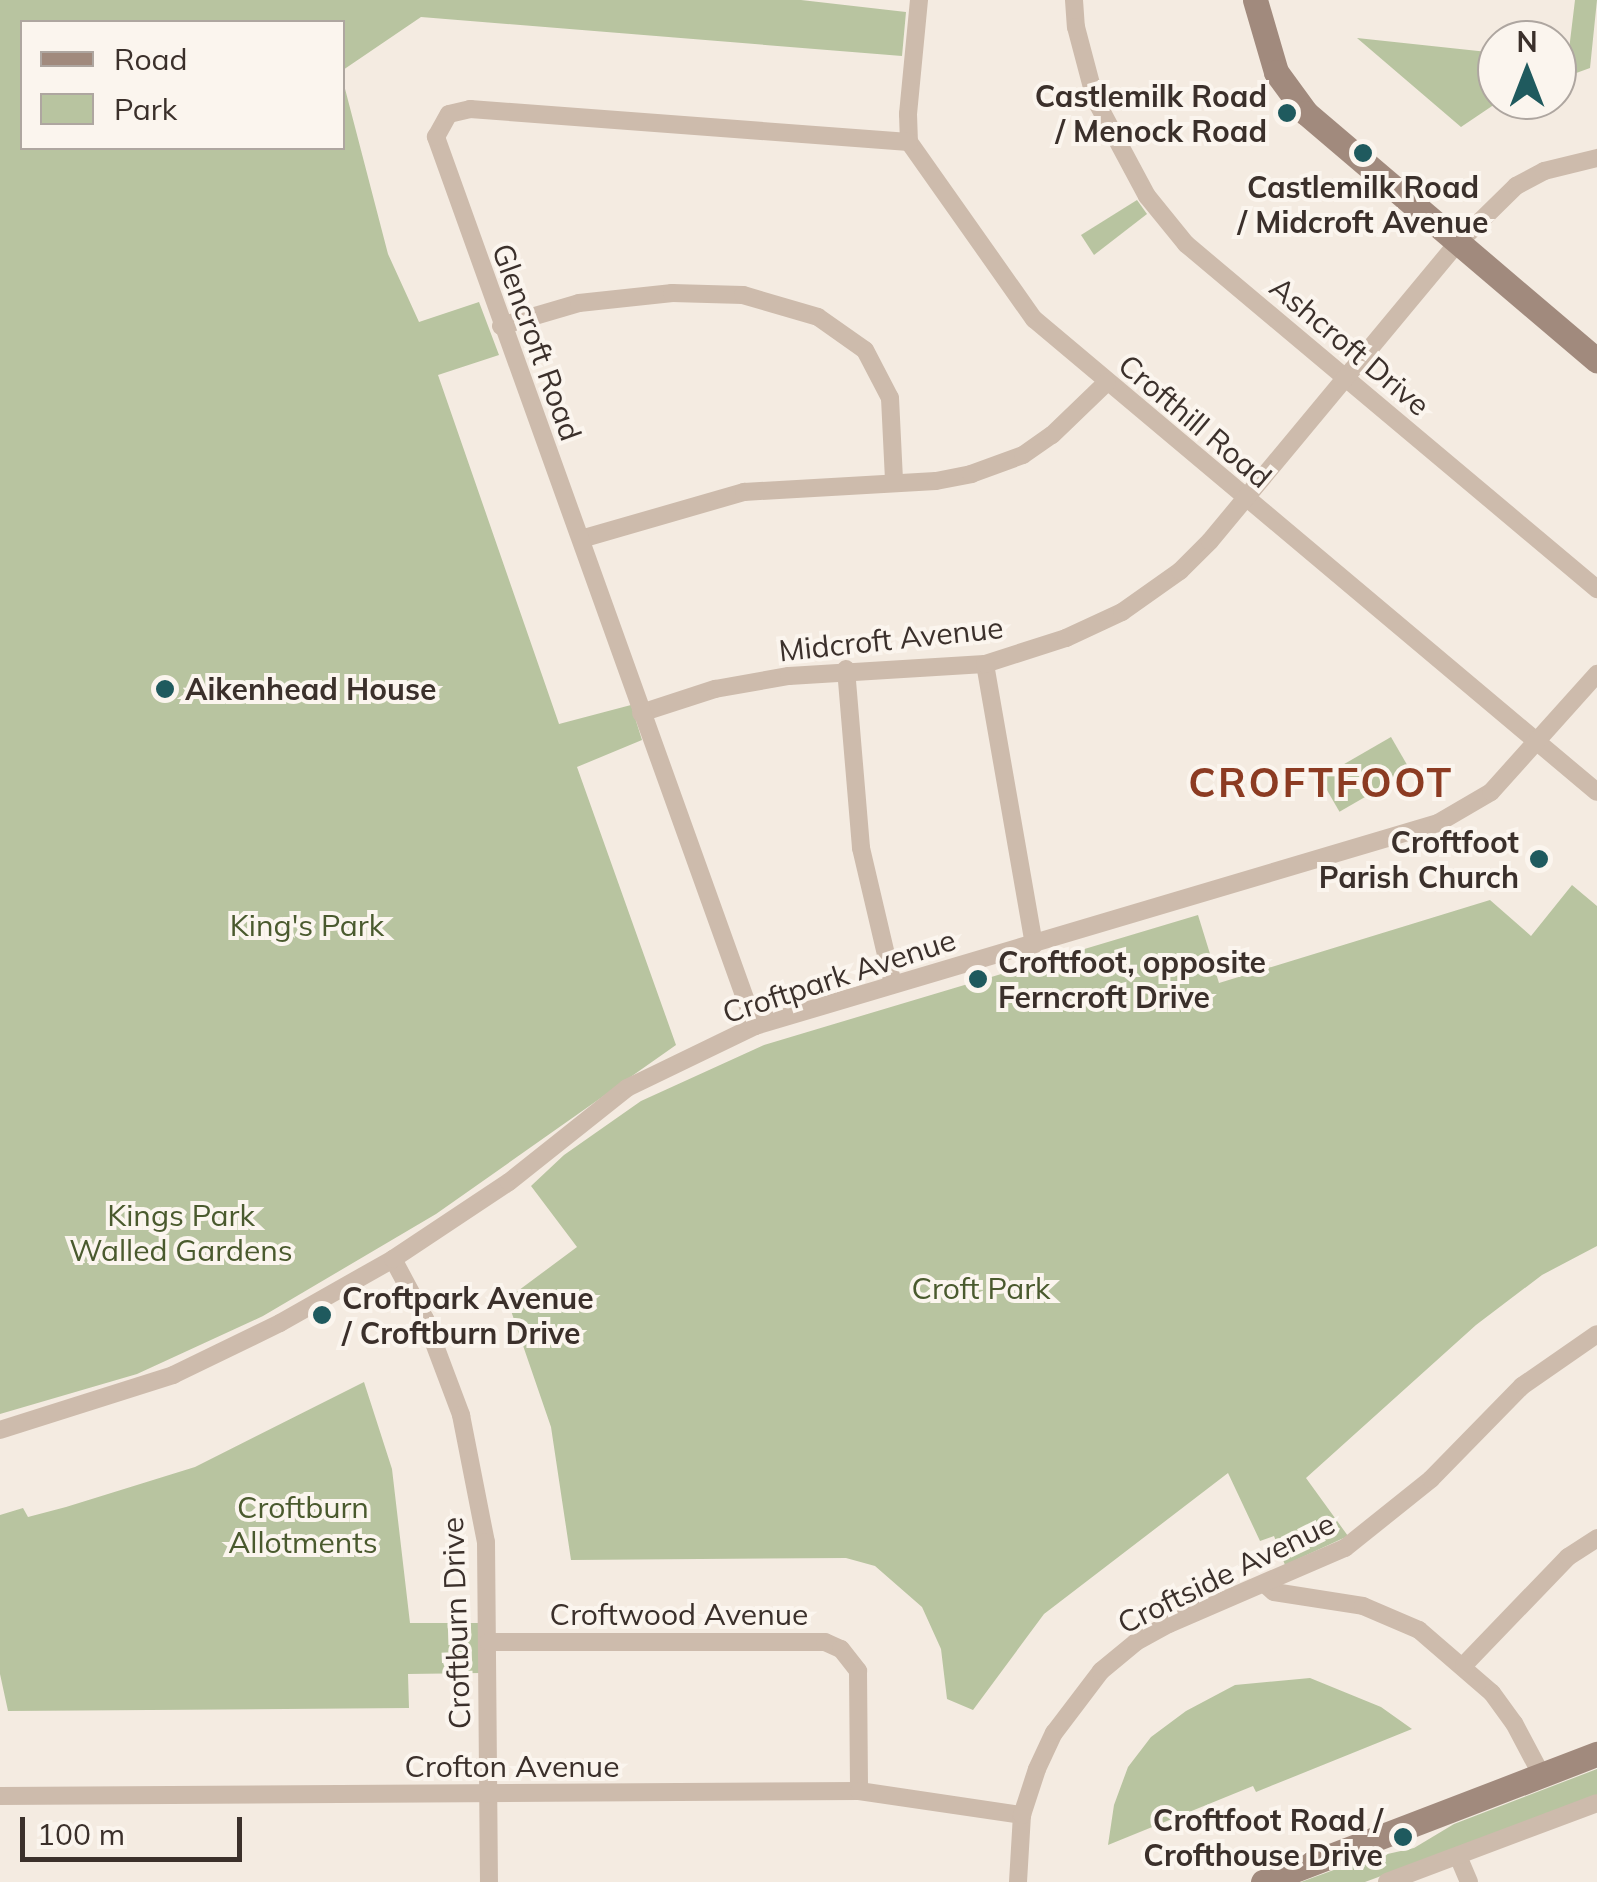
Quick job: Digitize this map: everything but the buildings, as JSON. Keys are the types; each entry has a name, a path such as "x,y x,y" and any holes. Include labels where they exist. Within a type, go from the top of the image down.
{"street":[{"path":"910,142 908,114 919,0"},
{"name":"Ashcroft Drive","path":"1074,0 1076,27 1095,98 1147,196 1186,244 1597,588"},
{"path":"1255,0 1276,72 1306,114 1597,361"},
{"name":"Glencroft Road","path":"756,1026 438,149 441,122 458,110 910,142"},
{"name":"Crofthill Road","path":"910,142 1034,320 1597,792"},
{"name":"Midcroft Avenue","path":"642,713 716,689 846,669 985,664 1066,638 1122,612 1180,571 1246,500 1457,244 1516,186 1559,166 1597,158"},
{"path":"501,326 579,302 672,293 744,295 818,317 865,350 890,398 894,482"},
{"path":"581,539 744,492 936,482 1023,454 1052,435 1107,382"},
{"path":"985,664 1034,946"},
{"path":"846,669 860,848 892,984"},
{"name":"Croftpark Avenue","path":"0,1430 173,1375 280,1323 393,1259 509,1182 627,1088 756,1026 1034,946 1438,822 1492,792 1597,674"},
{"name":"Croftburn Drive","path":"393,1259 425,1319 461,1416 486,1542 489,1882"},
{"name":"Croftside Avenue","path":"1018,1882 1022,1815 1054,1733 1101,1671 1136,1642 1169,1624 1266,1586 1345,1548 1392,1515 1522,1386 1597,1334"},
{"path":"1464,1665 1568,1558 1597,1538"},
{"path":"1266,1586 1274,1592 1362,1606 1394,1617 1464,1665 1514,1723 1541,1774"},
{"name":"Croftwood Avenue","path":"488,1642 825,1642 840,1649 858,1671 859,1791"},
{"path":"1263,1882 1597,1754"},
{"name":"Crofton Avenue","path":"0,1796 859,1791 1022,1815"},
{"path":"1387,1882 1597,1803"},
{"path":"1458,1856 1469,1882"}],"green space":[{"name":"King's Park","path":"0,0 801,0 906,12 902,56 421,17 345,69 345,20 20,20 20,150 345,150 345,89 388,254 419,322 479,302 499,355 438,375 559,724 631,705 642,740 577,767 676,1045 436,1214 263,1316 137,1374 0,1414"},
{"path":"1575,0 1597,0 1590,68 1577,73 1577,20 1573,20"},
{"path":"1357,38 1477,51 1477,116 1461,127"},
{"path":"1137,200 1147,214 1094,255 1081,235"},
{"path":"1391,737 1410,771 1339,812 1320,778"},
{"name":"Croft Park","path":"1572,885 1597,906 1597,1246 1542,1275 1476,1325 1306,1478 1348,1536 1285,1565 1274,1536 1260,1541 1228,1473 1044,1614 973,1710 947,1699 941,1649 922,1607 875,1566 846,1558 571,1560 551,1427 507,1299 577,1247 531,1186 564,1155 641,1101 764,1045 1198,915 1219,983 1490,900 1531,936"},
{"name":"Croftburn Allotments","path":"364,1382 392,1469 410,1623 480,1623 481,1673 408,1674 409,1708 8,1711 0,1674 0,1515 23,1508 28,1517 195,1467"},
{"path":"1310,1678 1381,1707 1412,1729 1256,1792 1253,1786 1108,1845 1114,1805 1128,1767 1151,1737 1186,1711 1235,1685"},
{"path":"1597,1769 1597,1796 1365,1882 1301,1882 1361,1860 1414,1848 1454,1824"}],"place":[{"name":"Castlemilk Road / Menock Road","path":"1287,113"},
{"name":"Castlemilk Road / Midcroft Avenue","path":"1363,153"},
{"name":"Aikenhead House","path":"165,689"},
{"name":"Croftfoot Parish Church","path":"1539,859"},
{"name":"Croftfoot, opposite Ferncroft Drive","path":"978,979"},
{"name":"Croftpark Avenue / Croftburn Drive","path":"322,1315"},
{"name":"Croftfoot Road / Crofthouse Drive","path":"1403,1837"}],"district":[{"name":"CROFTFOOT","path":"1321,782"}],"park label":[{"name":"Kings Park Walled Gardens","path":"181,1232"}]}
